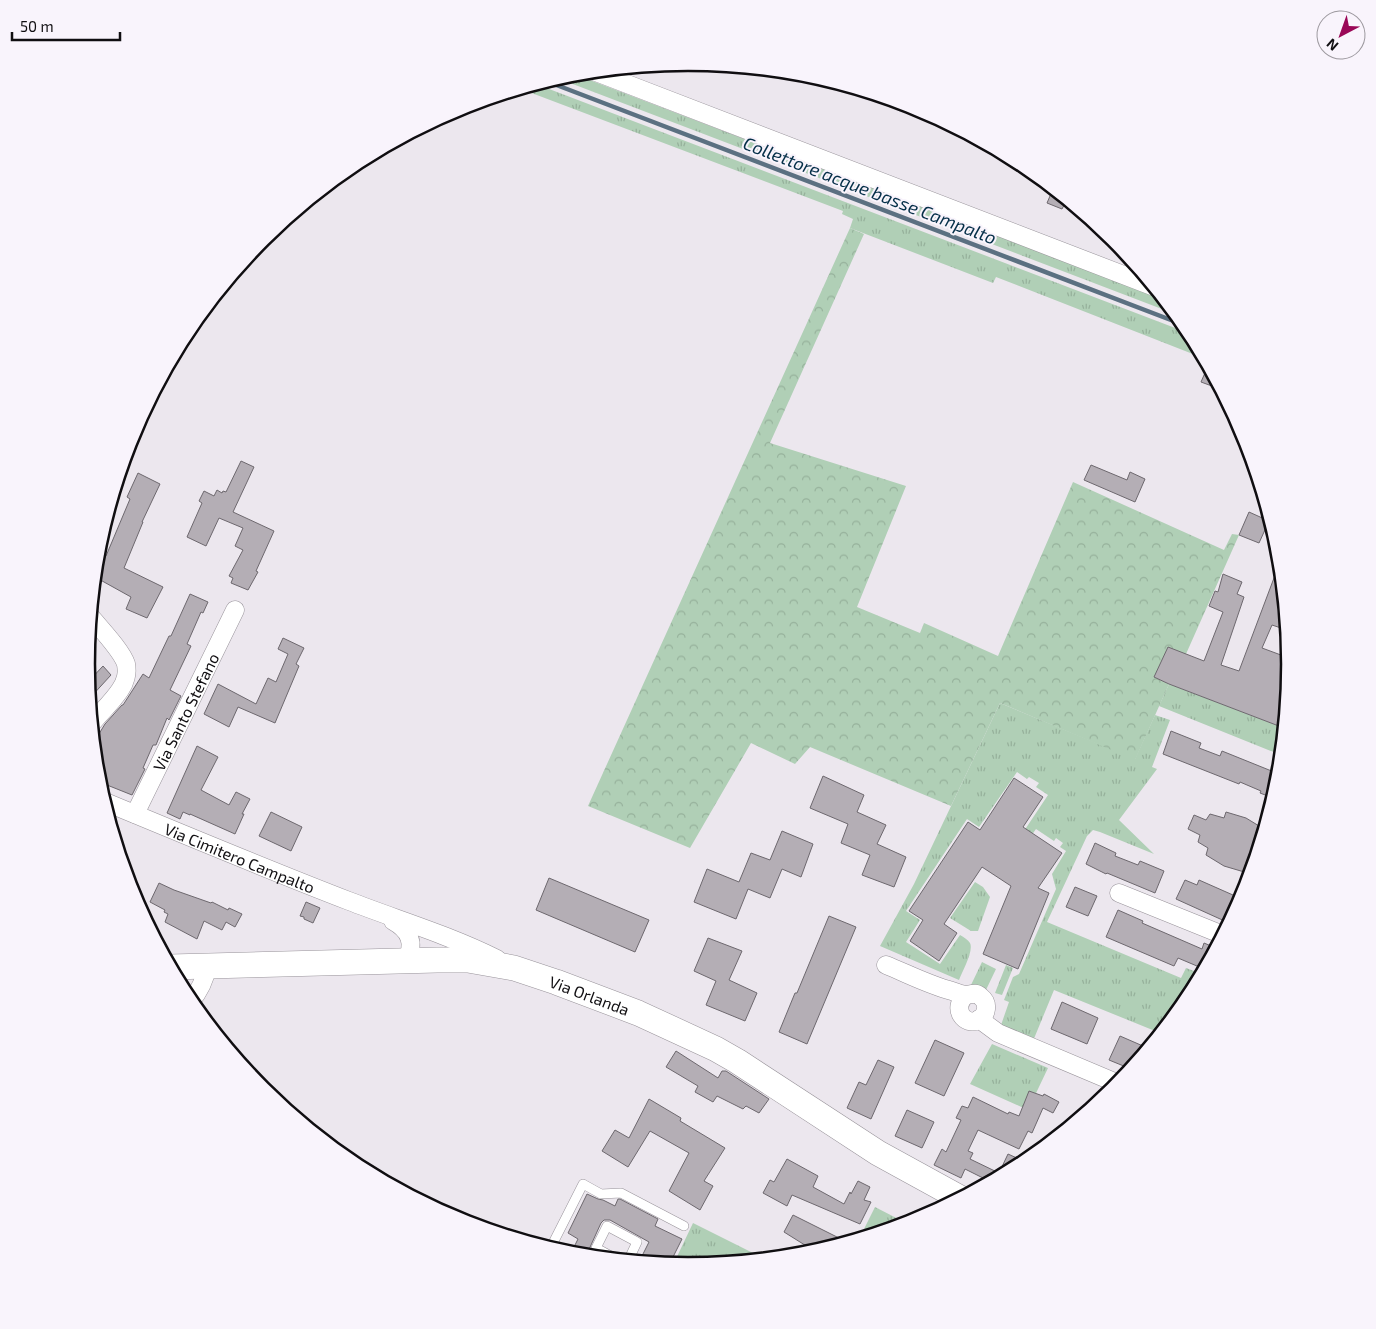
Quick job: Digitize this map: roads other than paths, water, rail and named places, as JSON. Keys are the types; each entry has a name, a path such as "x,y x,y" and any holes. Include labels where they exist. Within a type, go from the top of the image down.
{"main road":[{"name":"Via Orlanda","path":"178,967 468,960 514,968 638,1013 716,1050 737,1061 878,1153 954,1195"}],"street":[{"path":"608,77 1141,282"},
{"name":"Via Santo Stefano","path":"135,814 235,610"},
{"path":"96,623 121,654 126,664 127,673 125,682 120,690 97,717"},
{"name":"Via Cimitero Campalto","path":"112,805 315,888 474,948 514,968"},
{"path":"1119,893 1217,933"},
{"name":"Via Cimitero Campalto","path":"377,912 396,922 408,932 411,942 410,952 418,960"},
{"path":"417,926 427,938 429,946 418,960"},
{"path":"886,965 949,991 966,995 959,1003 960,1014 964,1018 974,1021 979,1020 998,1033 1110,1080"},
{"path":"196,995 202,987 207,966"}],"lane":[{"path":"554,1242 583,1184 601,1194 621,1194 684,1226"},
{"path":"602,1251 596,1248 607,1226 638,1242 631,1255"}],"waterway":[{"name":"Collettore acque basse Campalto","path":"559,86 1171,320"}]}
